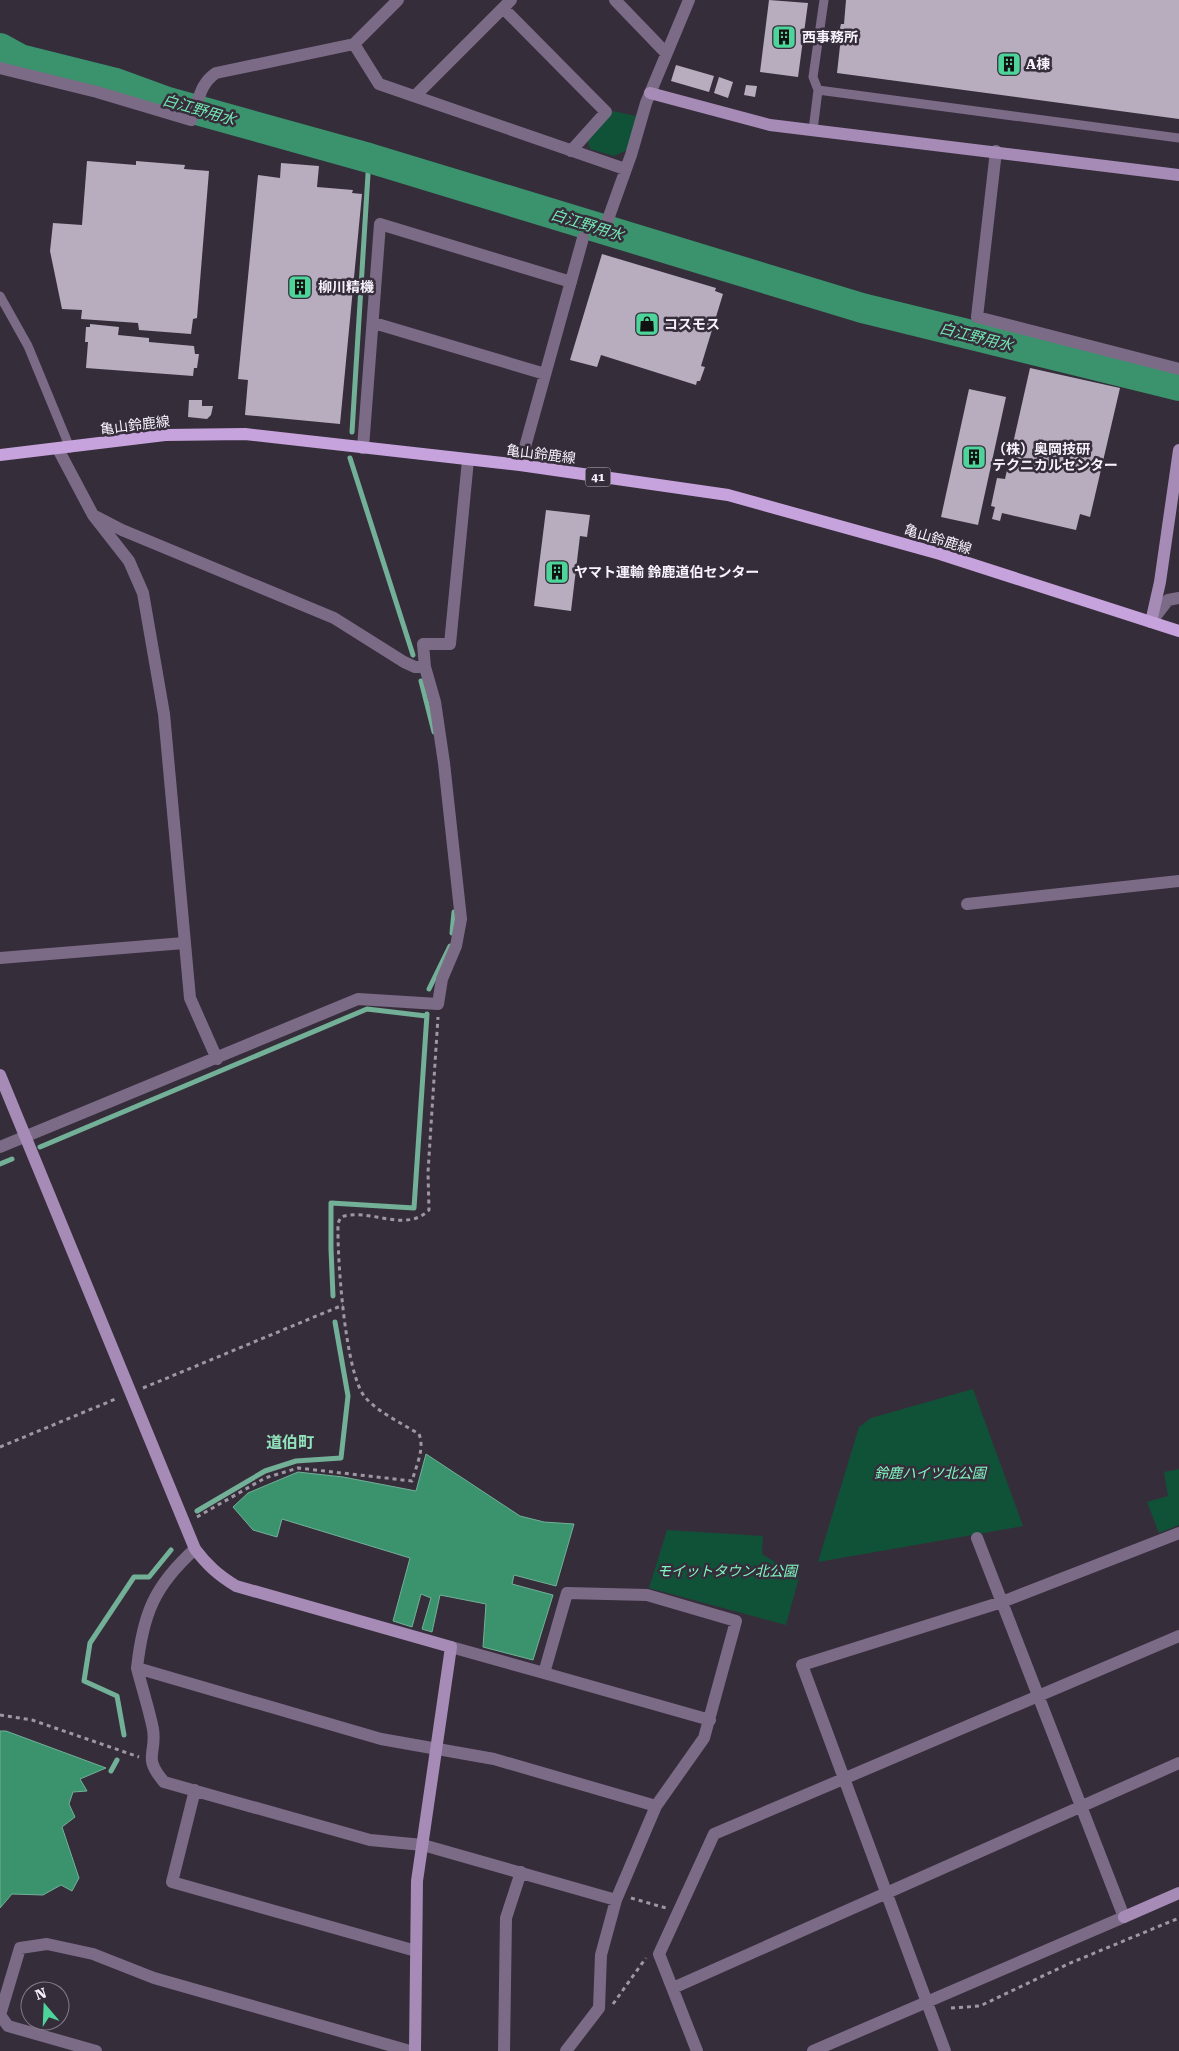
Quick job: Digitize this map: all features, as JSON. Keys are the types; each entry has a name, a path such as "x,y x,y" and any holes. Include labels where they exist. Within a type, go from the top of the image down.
{"main road":[{"name":"亀山鈴鹿線","path":"0,455 64,449 165,435 245,434 520,465 728,495 940,554 1179,631"}],"street":[{"path":"0,68 97,92 192,120 199,94 208,79 216,73 354,44 398,0"},
{"path":"615,0 666,53"},
{"path":"607,222 650,93 689,0"},
{"path":"415,96 507,4 606,112 571,151"},
{"path":"354,44 379,84 625,169"},
{"path":"650,93 770,125 996,151 1179,175"},
{"path":"996,151 977,317 1179,369"},
{"path":"363,448 374,323 380,224 571,282"},
{"path":"520,465 583,238"},
{"path":"374,323 545,374"},
{"path":"64,449 93,515 129,561 142,593 164,714 190,998 217,1059"},
{"path":"1151,622 1160,582 1179,450"},
{"path":"0,1147 26,1138 358,999 438,1004 442,979 456,946 461,919 443,754 435,702 425,667 423,644 450,644 468,460"},
{"path":"93,515 122,530 334,618 404,662 414,667 425,667"},
{"path":"1151,622 1168,600 1179,598"},
{"path":"967,904 1179,881"},
{"path":"0,958 184,943"},
{"path":"0,1075 195,1548 216,1573 236,1586 710,1720"},
{"path":"976,1538 1124,1917"},
{"path":"945,2051 802,1665 1002,1602 1178,1538"},
{"path":"195,1548 181,1562 151,1603 141,1632 137,1668 153,1730 150,1758 155,1771 164,1782 370,1840 423,1844 617,1897"},
{"path":"544,1673 567,1593 646,1595 736,1621 704,1738 656,1806 617,1897 601,1955 599,2008 566,2051"},
{"path":"697,2051 659,1954 714,1834 1179,1636"},
{"path":"415,2051 417,1881 452,1647"},
{"path":"137,1668 381,1739 494,1759 656,1806"},
{"path":"673,1988 1080,1805 1179,1763"},
{"path":"196,1790 172,1882 416,1951"},
{"path":"504,2051 506,1918 520,1872"},
{"path":"813,2051 929,2006 1179,1893"},
{"path":"96,2051 8,2026 0,2015 20,1948 47,1944 94,1954 154,1978 410,2051"}],"lane":[{"path":"813,130 818,90 813,77 824,0"},
{"path":"818,90 1179,138"},
{"path":"0,296 28,346 64,449"}],"path":[{"path":"187,1526 202,1513 265,1478 298,1468 412,1481 422,1442 419,1434 366,1399 362,1394 351,1365 343,1305 338,1234 341,1217 351,1214 406,1221 422,1216 428,1210 428,1172 438,1004"},
{"path":"0,1447 343,1305"},
{"path":"0,1715 32,1720 135,1757 150,1758"},
{"path":"617,1897 668,1909 664,1918"},
{"path":"929,2006 980,2006 1068,1964 1179,1918"},
{"path":"609,2010 649,1954 659,1954"}],"green space":[{"path":"613,111 636,116 627,150 614,156 590,149 587,139"},
{"name":"鈴鹿ハイツ北公園","path":"973,1389 1023,1526 818,1562 859,1427 871,1418"},
{"path":"1179,1469 1179,1525 1159,1533 1147,1502 1168,1496 1164,1472"},
{"name":"モイットタウン北公園","path":"667,1530 763,1536 762,1554 799,1577 786,1625 649,1588"}],"shaded area":[{"path":"426,1454 520,1516 544,1522 574,1524 556,1586 514,1575 512,1584 553,1595 533,1660 483,1647 486,1604 440,1595 432,1632 422,1629 431,1598 421,1594 412,1627 393,1621 410,1558 282,1519 277,1537 253,1530 233,1507 248,1493 298,1472 343,1477 416,1491"},
{"path":"0,1731 6,1731 106,1768 80,1779 87,1791 73,1792 69,1804 75,1817 62,1827 79,1878 72,1891 61,1885 43,1895 12,1894 0,1908"}],"building":[{"name":"西事務所","path":"769,0 808,3 798,77 760,72"},
{"name":"A棟","path":"846,0 1179,0 1179,119 837,73 841,37 838,36 841,24 844,24"},
{"path":"676,65 714,76 709,92 671,81"},
{"path":"719,77 733,82 728,98 714,93"},
{"path":"746,85 757,86 755,97 744,95"},
{"path":"87,161 136,165 136,161 185,165 184,169 209,171 197,318 193,319 191,334 139,330 138,323 81,319 82,310 62,309 50,251 53,223 82,225"},
{"name":"柳川精機","path":"281,163 319,166 317,187 353,190 352,193 362,194 340,424 245,415 248,380 238,379 258,175 280,178"},
{"name":"コスモス","path":"602,254 716,288 715,291 723,294 701,366 705,367 700,381 697,381 696,385 601,355 597,367 570,360"},
{"path":"90,324 119,327 118,335 149,338 149,342 194,346 195,354 199,354 197,368 194,368 193,376 86,368 88,342 85,342 86,327 90,327"},
{"path":"1030,368 1120,388 1090,517 1080,514 1076,530 1002,513 1000,521 992,519 995,507 991,506 997,478 1005,479"},
{"name":"（株）奥岡技研 テクニカルセンター","path":"969,389 1006,397 978,525 941,517"},
{"path":"189,400 202,400 202,406 213,406 211,415 207,419 188,417"},
{"name":"ヤマト運輸 鈴鹿道伯センター","path":"546,510 590,515 587,537 580,536 571,611 534,606"}],"waterway":[{"name":"白江野用水","path":"0,48 20,59 116,83 168,102 369,158 862,308 1179,386"},
{"path":"352,432 369,158"},
{"path":"350,458 413,655"},
{"path":"421,681 434,732"},
{"path":"452,933 454,912"},
{"path":"429,989 450,946"},
{"path":"40,1147 367,1009 426,1016"},
{"path":"333,1296 331,1203 414,1208 427,1014"},
{"path":"0,1164 12,1159"},
{"path":"197,1511 265,1471 296,1461 341,1458 348,1396 335,1322"},
{"path":"124,1735 117,1696 84,1681 90,1643 134,1577 149,1577 171,1550"},
{"path":"111,1771 117,1760"}],"place":[{"name":"西事務所","path":"784,37"},
{"name":"A棟","path":"1009,64"},
{"name":"柳川精機","path":"300,287"},
{"name":"コスモス","path":"647,324"},
{"name":"（株）奥岡技研 テクニカルセンター","path":"974,457"},
{"name":"ヤマト運輸 鈴鹿道伯センター","path":"557,572"}],"district":[{"name":"道伯町","path":"290,1442"}]}
